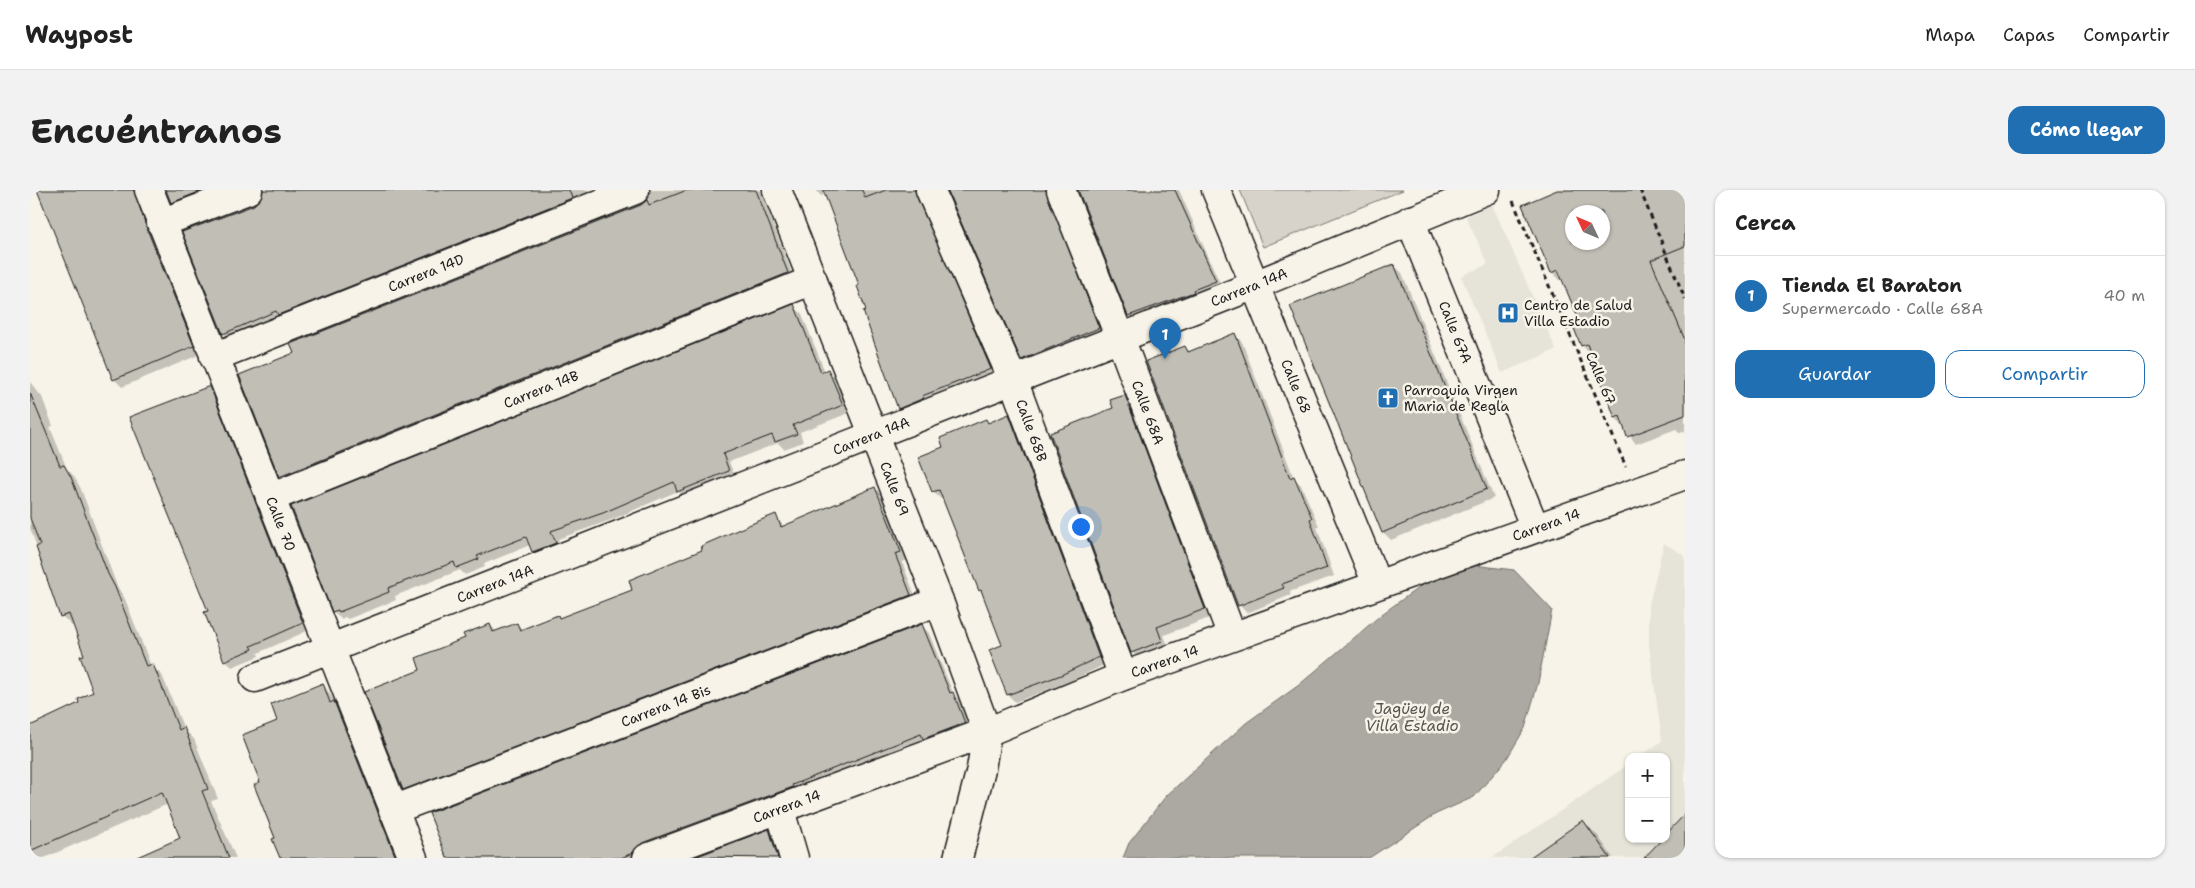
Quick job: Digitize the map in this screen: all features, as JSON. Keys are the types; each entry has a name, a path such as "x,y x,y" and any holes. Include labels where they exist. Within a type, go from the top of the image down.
{"street":[{"name":"Calle 70","path":"148,190 413,858"},
{"path":"162,223 248,190"},
{"name":"Carrera 14D","path":"214,357 636,190"},
{"name":"Calle 69","path":"777,190 874,434 988,732"},
{"name":"Calle 68B","path":"930,190 1013,380 1123,676"},
{"name":"Calle 68A","path":"1061,190 1120,338 1232,636"},
{"name":"Calle 68","path":"1216,190 1377,584"},
{"name":"Carrera 14A","path":"255,678 1255,285 1486,190"},
{"name":"Calle 67A","path":"1410,220 1535,528"},
{"name":"Carrera 14B","path":"270,498 813,280"},
{"name":"Carrera 14","path":"647,858 988,732 1123,676 1685,475"},
{"name":"Carrera 14 Bis","path":"393,810 939,601"},
{"path":"958,858 981,769 988,732"},
{"path":"780,810 794,858"}],"path":[{"path":"1640,190 1685,299"},
{"name":"Calle 67","path":"1512,199 1637,492"}],"shaded area":[{"path":"1240,190 1403,190 1263,247"},
{"name":"Centro de Salud Villa Estadio","path":"1492,204 1556,350 1502,373 1461,276 1488,264 1466,217"},
{"path":"1664,543 1685,556 1685,858 1492,858 1625,767 1625,843 1670,843 1670,753 1645,753 1662,741 1649,646 1649,604"}],"water":[{"name":"Jagüey de Villa Estadio","path":"1474,565 1514,570 1552,610 1538,683 1525,728 1506,760 1474,797 1436,814 1369,858 1123,858 1129,843 1166,796 1246,723 1299,685 1382,614 1436,575"}],"building":[{"path":"37,190 134,190 147,229 194,346 113,380"},
{"path":"166,190 204,190 171,203"},
{"path":"263,190 569,190 572,198 278,315 276,311 223,334 182,232 254,205 260,199"},
{"path":"687,190 756,190 788,273 279,477 239,375 294,353 290,344 641,205 647,200 649,205"},
{"path":"823,190 862,190 865,198 886,190 915,190 991,369 922,396 924,398 898,409 863,311 866,310 857,286 859,285"},
{"path":"947,190 1046,190 1099,328 1021,360"},
{"path":"1078,190 1175,190 1216,281 1193,290 1194,292 1128,316"},
{"path":"1557,190 1685,190 1685,246 1651,260 1685,340 1685,415 1627,437 1620,416 1615,418 1587,344 1581,346 1571,321 1578,318 1558,270 1551,273 1522,205"},
{"name":"Parroquia Virgen Maria de Regla","path":"1394,264 1487,489 1382,533 1290,306"},
{"path":"794,304 821,372 828,369 843,405 793,425 797,434 775,442 772,435 723,454 729,471 677,492 674,482 603,513 551,531 556,543 532,552 526,537 477,556 479,559 456,568 454,562 388,588 389,592 339,612 338,610 332,612 291,506"},
{"path":"1235,333 1290,478 1294,476 1312,518 1310,519 1327,568 1282,584 1284,588 1238,606 1146,361 1185,346 1188,352"},
{"path":"210,386 303,623 251,646 253,649 224,661 204,612 208,611 129,417"},
{"path":"30,393 60,466 64,465 71,477 146,666 153,664 179,730 184,727 208,789 202,791 229,858 135,858 180,838 162,792 30,851 30,726 79,703 78,699 93,692 80,656 84,655 69,614 60,617 36,547 40,545 30,518"},
{"path":"1125,395 1205,609 1157,627 1162,641 1131,653 1050,433 1113,408 1110,400"},
{"path":"1009,414 1099,657 1061,675 1007,695 989,650 1002,645 939,490 932,492 918,457 943,447 940,438 986,419 988,423"},
{"path":"875,487 901,552 895,554 911,595 403,790 364,692 420,670 416,658 465,638 463,634 490,624 493,632 517,623 520,630 558,615 559,618 632,590 629,580 702,550 701,546 751,524 776,514 781,527"},
{"path":"922,624 950,693 953,692 965,723 923,739 921,734 792,785 793,787 642,843 632,853 621,858 447,858 429,813"},
{"path":"323,683 330,703 334,701 396,858 280,858 272,839 275,838 254,785 260,782 242,735 277,721 271,704"},
{"path":"1685,814 1685,858 1644,858 1658,843 1670,843 1670,830"},
{"path":"1583,820 1610,858 1529,858"},
{"path":"769,829 778,858 695,857"}],"place":[{"name":"Centro de Salud Villa Estadio","path":"1508,313"},
{"name":"Tienda El Baraton","path":"1165,359"},
{"name":"Parroquia Virgen Maria de Regla","path":"1388,398"}]}
